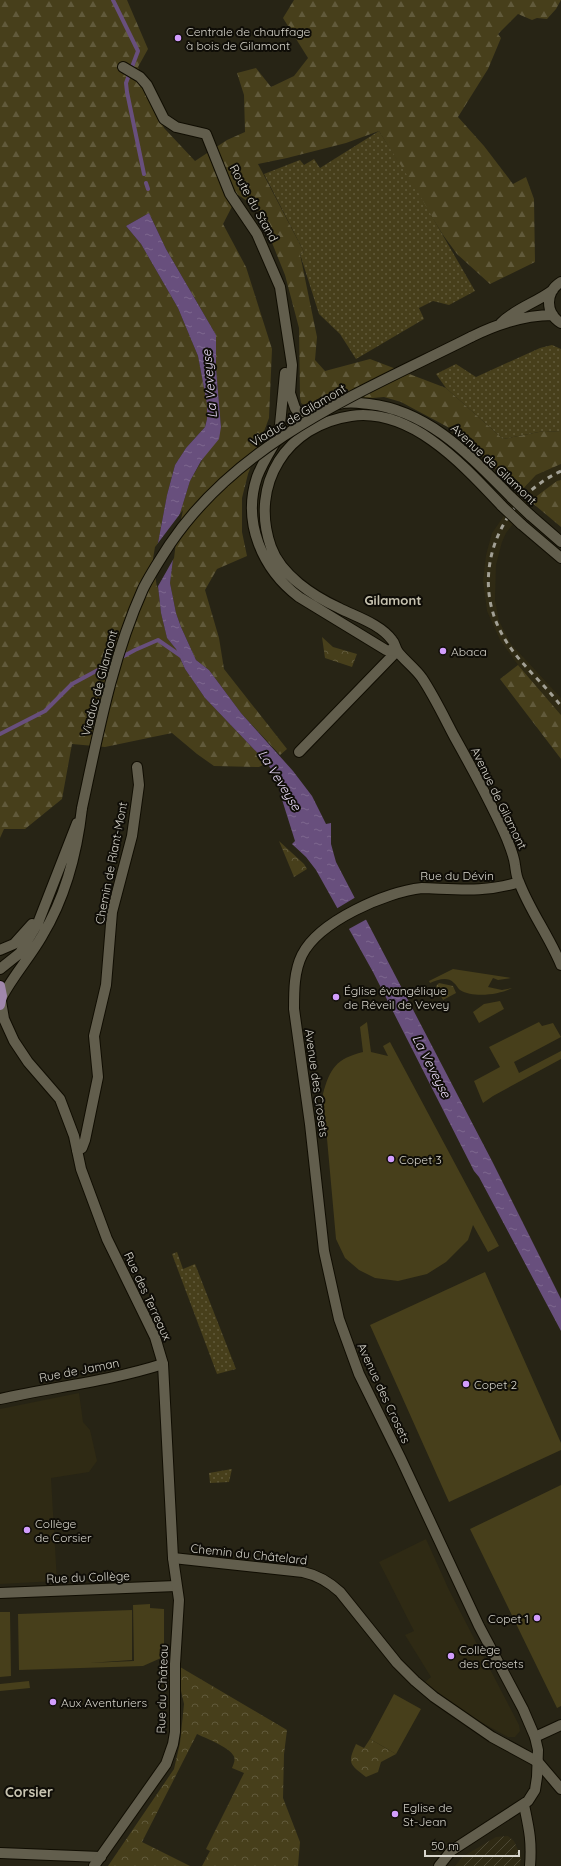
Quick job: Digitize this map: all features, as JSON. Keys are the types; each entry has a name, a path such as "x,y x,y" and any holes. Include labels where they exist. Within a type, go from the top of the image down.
{"main road":[{"path":"0,986 1,1001"}],"street":[{"name":"Route du Stand","path":"128,69 140,77 147,85 164,119 176,127 206,134 230,194 257,234 274,270 280,287 292,365 291,400 303,419"},
{"name":"Viaduc de Gilamont","path":"501,323 510,314 543,298 561,282"},
{"path":"553,290 549,300 553,315 561,323"},
{"name":"Viaduc de Gilamont","path":"1,1001 43,936 61,899 79,835 82,808 104,706 123,638 144,587 179,531 199,507 244,463 269,444 334,406 501,323 539,315 553,315"},
{"name":"Route du Stand","path":"276,441 280,425 280,405 289,350"},
{"name":"Avenue de Gilamont","path":"397,651 386,650 299,597 287,588 265,559 256,536 252,520 252,507 257,478 262,465 276,441 303,419 322,409 342,403 366,404 398,410 437,429 455,443 530,515 561,542"},
{"name":"Avenue de Gilamont","path":"561,558 521,524 448,452 411,428 374,416 358,415 335,418 318,424 299,437 278,460 268,485 265,515 266,533 272,550 285,569 304,587 326,601 367,621 387,634 394,642 397,651 421,676 480,783 508,841 519,882 554,948 561,965"},
{"path":"299,752 397,651"},
{"name":"Chemin de Riant-Mont","path":"77,1150 82,1148 85,1140 98,1077 94,1036 106,985 112,912 132,836 139,784 137,767"},
{"name":"Viaduc de Gilamont","path":"0,969 14,959 25,945 38,923 82,808"},
{"name":"Rue du Dévin","path":"330,926 358,909 377,900 412,889 484,890 519,882"},
{"path":"0,950 14,944 21,938 47,898"},
{"name":"Avenue des Crosets","path":"330,926 318,934 302,954 296,978 294,1009 310,1124 324,1251 334,1299 348,1348 359,1374 401,1459 479,1626 523,1709 535,1737 538,1762 535,1790 524,1805"},
{"name":"Rue des Terreaux","path":"1,1001 4,1019 14,1041 41,1078 59,1097 74,1136 81,1169 106,1239 155,1337 162,1364 173,1558 176,1586"},
{"name":"Rue des Terreaux","path":"0,1031 14,1041"},
{"name":"Rue de Jaman","path":"0,1399 77,1385 144,1370 162,1364"},
{"name":"Chemin du Châtelard","path":"173,1558 310,1573 332,1584 340,1592 396,1664 415,1681 486,1733 538,1762"},
{"name":"Rue du Collège","path":"0,1593 176,1586"},
{"name":"Rue du Château","path":"94,1866 160,1772 170,1755 173,1744 179,1607 176,1586"},
{"path":"535,1737 561,1725"},
{"path":"538,1762 561,1789"},
{"path":"439,1866 451,1851 524,1805 532,1846 530,1866"},
{"path":"0,1853 101,1857"}],"shaded area":[{"path":"561,464 561,480 533,498 506,533 496,565 495,600 499,621 511,644 561,698 561,715 518,665 500,640 487,611 483,581 486,555 492,533 520,492 536,475"},
{"name":"Collège de Corsier","path":"79,1393 83,1422 90,1430 97,1461 89,1472 51,1478 57,1581 0,1584 0,1409"},
{"name":"Collège des Crosets","path":"426,1539 449,1590 519,1725 520,1731 515,1737 508,1737 461,1711 425,1682 431,1677 405,1635 414,1631 379,1562"},
{"path":"508,1836 514,1841 521,1857 520,1866 455,1866 464,1856 496,1837"}],"green space":[{"path":"0,0 127,0 148,49 138,67 164,128 195,161 227,140 245,132 244,95 237,73 256,68 271,87 294,76 308,58 283,18 294,0 561,0 556,9 547,19 537,18 532,20 518,14 498,34 501,38 488,69 458,117 484,146 513,184 526,177 534,199 535,262 490,284 457,254 443,235 379,131 346,143 258,164 304,252 300,254 317,337 315,360 325,371 370,359 446,388 503,439 544,431 561,432 561,464 536,475 520,492 457,432 401,402 384,397 361,399 316,411 301,403 299,328 285,275 258,208 238,195 223,224 246,267 272,349 269,418 248,474 242,498 242,532 247,556 217,569 205,590 219,638 224,669 287,749 280,755 241,713 209,670 196,660 176,613 170,583 178,520 190,481 221,427 216,368 216,335 166,249 149,213 126,226 141,244 178,308 198,356 207,404 207,419 205,427 186,448 175,465 167,495 155,559 161,613 167,638 176,649 185,669 205,698 267,763 259,767 214,766 172,733 105,747 72,744 62,799 25,829 4,829 0,838"},
{"path":"379,131 419,194 475,291 449,305 433,301 419,308 424,319 356,359 340,334 319,314 300,254 304,252 264,174 300,160 304,165 314,159 320,168"},
{"path":"552,345 561,349 561,432 544,431 503,439 446,388 436,374 456,364 476,377 540,348"},
{"path":"561,480 561,527 530,501 557,481"},
{"path":"322,637 333,647 357,654 352,667 325,658"},
{"path":"518,665 561,715 561,759 500,679"},
{"path":"279,841 304,864 307,869 294,877"},
{"path":"453,969 511,978 498,980 493,978 488,987 502,990 512,988 493,994 479,995 460,990 451,981 445,979 430,983 429,981"},
{"path":"439,983 453,986 456,993 443,1000 436,986"},
{"path":"500,1001 504,1009 479,1023 473,1012 484,1004"},
{"name":"Copet 3","path":"367,1022 371,1052 388,1056 383,1046 390,1042 499,1246 488,1252 473,1225 468,1240 446,1262 427,1274 398,1281 375,1278 359,1270 345,1258 336,1239 323,1094 328,1077 336,1066 346,1058 363,1052 360,1027"},
{"path":"539,1022 542,1026 553,1023 561,1037 514,1062 519,1073 561,1051 561,1059 483,1103 474,1081 500,1067 489,1047"},
{"path":"177,1252 183,1269 195,1264 236,1369 217,1374 172,1254"},
{"name":"Copet 2","path":"485,1272 561,1443 561,1450 449,1502 370,1325"},
{"path":"232,1469 229,1482 210,1483 209,1473"},
{"name":"Copet 1","path":"561,1485 561,1706 557,1708 470,1529"},
{"path":"150,1604 150,1608 164,1609 164,1654 161,1658 143,1666 19,1670 18,1614 132,1610 132,1660 89,1663 134,1661 133,1605"},
{"path":"0,1612 10,1612 11,1676 0,1677"},
{"path":"175,1664 287,1730 284,1754 283,1798 300,1842 298,1866 202,1866 210,1851 206,1849 244,1773 232,1768 235,1760 231,1752 197,1734 142,1842 190,1866 108,1866 174,1769 180,1743 184,1704"},
{"path":"29,1681 30,1688 0,1691 0,1684"},
{"path":"394,1694 421,1709 396,1754 370,1739"},
{"path":"370,1739 396,1754 381,1762 378,1772 366,1777 353,1766 351,1760 356,1744 364,1748"}],"water":[{"name":"La Veveyse","path":"149,213 166,249 216,335 216,368 221,427 219,439 201,461 190,481 178,520 170,583 176,613 181,627 196,660 209,670 241,713 293,771 312,796 326,824 331,823 331,844 336,862 492,1161 561,1299 561,1331 479,1177 474,1171 373,972 316,870 306,857 292,844 295,841 279,790 279,782 267,763 205,698 185,669 176,649 167,638 161,613 155,559 167,495 175,465 186,448 205,427 207,419 207,404 198,356 178,308 141,244 126,226"}],"pier":[{"path":"183,510 174,558 157,588 153,559 155,547"},
{"path":"356,897 367,919 347,930 336,909"}],"waterway":[{"path":"113,0 138,51 126,83 144,174"},
{"path":"146,183 148,189"},
{"path":"0,734 45,711 72,684 135,650 158,640 181,656"}],"railway":[{"path":"561,471 539,484 521,500 506,520 496,542 490,565 489,589 493,613 509,646 523,664 561,706"}],"place":[{"name":"Centrale de chauffage à bois de Gilamont","path":"178,38"},
{"name":"Abaca","path":"443,651"},
{"name":"Église évangélique de Réveil de Vevey","path":"336,997"},
{"name":"Copet 3","path":"391,1159"},
{"name":"Copet 2","path":"466,1384"},
{"name":"Collège de Corsier","path":"27,1530"},
{"name":"Copet 1","path":"537,1618"},
{"name":"Collège des Crosets","path":"451,1656"},
{"name":"Aux Aventuriers","path":"53,1702"},
{"name":"Eglise de St-Jean","path":"395,1814"}],"district":[{"name":"Gilamont","path":"393,600"},
{"name":"Corsier","path":"29,1792"}]}
